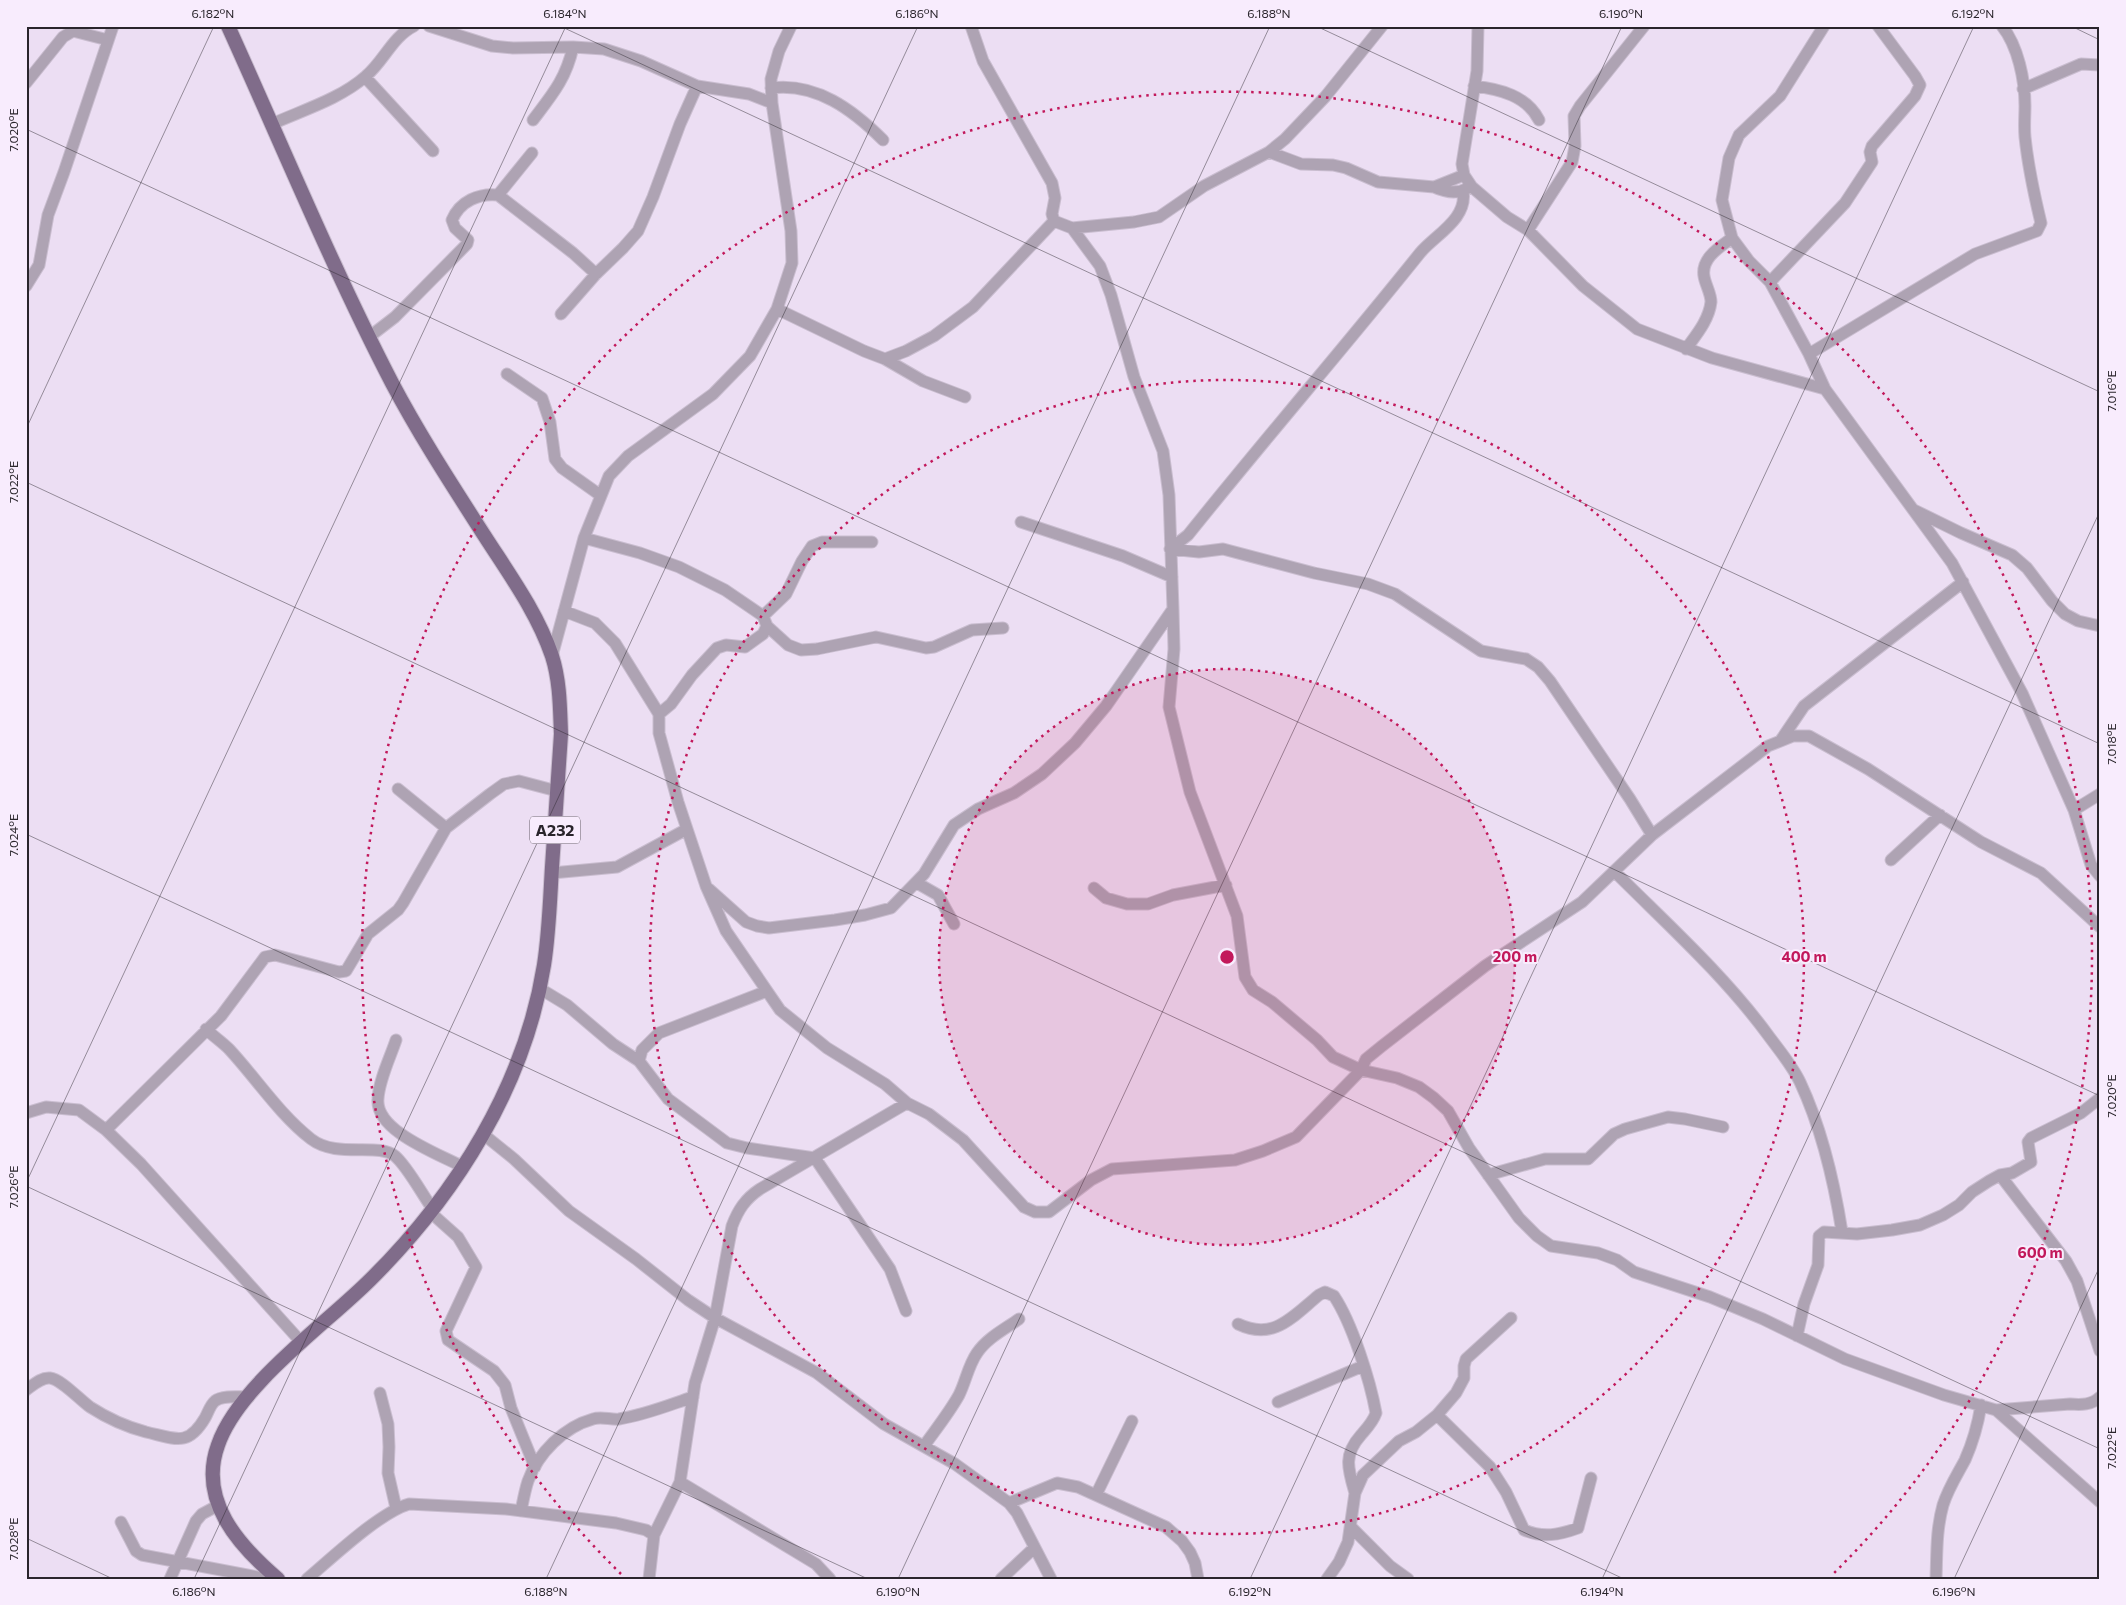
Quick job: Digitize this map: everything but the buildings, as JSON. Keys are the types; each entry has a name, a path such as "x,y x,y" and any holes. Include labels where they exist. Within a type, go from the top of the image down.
{"main road":[{"name":"A232","path":"228,26 369,337 416,428 526,599 552,656 558,681 560,705 549,921 539,988 526,1037 510,1077 483,1134 463,1166 431,1210 371,1279 266,1376 229,1421 218,1444 212,1466 213,1489 217,1506 242,1545 268,1576"}],"street":[{"path":"26,286 39,265 48,215 113,26"},
{"path":"272,124 341,93 365,77 405,31 414,26"},
{"path":"429,26 492,46 513,48 572,47 604,50 619,54 697,86 749,94 772,103"},
{"path":"552,656 584,538 609,476 628,456 713,394 750,356 777,309 792,263 791,231 772,103 771,79 791,26"},
{"path":"971,26 983,61 1052,183 1055,198 1052,214 1054,221"},
{"path":"1054,221 1072,228 1134,222 1159,216 1204,186 1268,152 1285,138 1324,97 1382,26"},
{"path":"1170,548 1188,534 1368,314 1425,247 1442,233 1457,216 1468,189 1464,175 1463,151 1477,71 1478,26"},
{"path":"1528,230 1572,162 1575,146 1574,116 1644,26"},
{"path":"1824,26 1780,96 1739,134 1729,158 1722,200 1732,238 1770,282 1809,354 1825,390 1952,563 1963,582 2022,693 2074,810 2091,865 2100,876"},
{"path":"1770,282 1845,203 1872,162 1870,152 1872,146 1915,96 1920,85 1878,26"},
{"path":"1809,354 1975,254 2037,231 2041,223 2028,166 2024,133 2025,105 2022,76 2010,36 2002,26"},
{"path":"26,83 63,37 73,31 108,40"},
{"path":"534,120 560,84 568,66 572,47"},
{"path":"2023,89 2081,64 2100,65"},
{"path":"365,77 432,151"},
{"path":"562,314 596,274 624,248 638,231 653,197 676,133 697,86"},
{"path":"1474,86 1492,88 1524,100 1535,111 1539,120"},
{"path":"771,88 794,88 819,94 851,111 883,140"},
{"path":"1268,152 1301,164 1333,165 1346,168 1378,182 1434,187 1442,191 1468,189 1528,230 1583,286 1613,312 1637,329 1712,358 1825,390"},
{"path":"498,195 532,153"},
{"path":"1434,187 1464,175"},
{"path":"369,337 394,317 467,244 468,240 455,228 452,220 461,207 475,196 498,195 573,253 596,274"},
{"path":"885,358 906,351 934,336 973,307 1054,221"},
{"path":"1072,228 1100,266 1103,273 1111,294 1134,377 1163,451 1169,495 1174,649 1169,707 1190,792 1237,916 1246,977 1253,990 1272,1002 1317,1040 1333,1057 1361,1070 1397,1078 1419,1086 1434,1098 1448,1111 1469,1148 1519,1218 1537,1236 1551,1246 1598,1253 1617,1260 1634,1272 1710,1297 1764,1319 1844,1359 1944,1395 1982,1404 1996,1410 2100,1502"},
{"path":"1686,349 1705,322 1711,301 1703,275 1706,261 1716,250 1732,238"},
{"path":"777,309 864,351 885,358 923,381 965,397"},
{"path":"507,374 542,398 550,422 552,450 558,463 600,495"},
{"path":"1913,509 1960,533 2012,555 2027,568 2052,602 2065,614 2078,621 2100,626"},
{"path":"1021,522 1123,556 1172,577"},
{"path":"584,538 640,553 679,567 725,590 765,621 788,645 800,650 817,650 876,637 926,648 934,647 972,630 1003,628"},
{"path":"659,714 671,704 692,675 717,648 726,645 745,648 764,634 765,621 786,594 802,561 812,546 822,542 872,542"},
{"path":"1170,548 1199,552 1224,550 1314,573 1368,584 1395,594 1482,651 1526,659 1538,667 1550,681 1630,799 1652,835"},
{"path":"1781,740 1804,706 1963,582"},
{"path":"706,886 746,922 769,928 835,920 891,908 924,874 954,826 978,809 1014,793 1042,774 1075,743 1106,706 1173,608"},
{"path":"564,611 595,623 615,643 659,714 659,733 706,886 726,931 780,1010 826,1048 885,1084 907,1103 929,1114 963,1140 1024,1207 1035,1212 1049,1212 1091,1180 1112,1169 1235,1160 1296,1137 1361,1070 1366,1059 1382,1046 1485,966 1582,902 1652,835 1768,746 1793,736 1809,736 1868,769 1981,842 2041,873 2100,927"},
{"path":"106,1130 221,1016 265,957 275,955 332,970 346,971 368,934 398,910 446,828 504,784 519,781 557,791"},
{"path":"398,789 446,828"},
{"path":"2074,810 2100,794"},
{"path":"1891,860 1940,815"},
{"path":"552,873 617,867 687,829"},
{"path":"1615,872 1744,1002 1787,1060 1800,1082 1826,1155 1836,1192 1842,1232"},
{"path":"917,883 938,895 954,924"},
{"path":"1094,888 1106,898 1126,904 1148,904 1173,895 1226,885"},
{"path":"539,988 567,1005 613,1044 639,1062 668,1099 727,1143 747,1148 816,1158 890,1269 906,1311"},
{"path":"639,1062 642,1050 659,1033 767,991"},
{"path":"206,1029 228,1049 269,1096 312,1140 331,1148 384,1151 394,1155 401,1162 431,1210 458,1237 476,1267 446,1331 446,1336 448,1340 494,1371 505,1385 511,1408 535,1467"},
{"path":"396,1040 379,1094 380,1112 389,1126 407,1138 463,1166"},
{"path":"1797,1336 1804,1304 1818,1265 1819,1236 1824,1232 1857,1234 1892,1230 1920,1225 1943,1215 1959,1205 1972,1192 2000,1175 2012,1173 2031,1162 2028,1142 2031,1138 2081,1113 2100,1098"},
{"path":"650,1579 654,1535 680,1482 695,1383 714,1318 732,1226 737,1213 748,1197 907,1103"},
{"path":"26,1113 46,1107 78,1110 106,1130 141,1164 302,1343"},
{"path":"1488,1175 1545,1159 1588,1159 1614,1134 1668,1117 1685,1118 1723,1127"},
{"path":"483,1134 514,1159 569,1211 636,1259 688,1300 714,1318 817,1373 884,1424 955,1464 1009,1503 1017,1513 1051,1579"},
{"path":"2000,1175 2066,1261 2077,1281 2100,1350"},
{"path":"1238,1324 1249,1330 1263,1331 1278,1328 1325,1292 1329,1293 1337,1301 1364,1366 1376,1413 1373,1420 1351,1447 1348,1466 1356,1493"},
{"path":"1327,1579 1348,1542 1356,1493 1363,1475 1399,1441 1416,1432 1437,1415 1456,1393 1464,1378 1466,1359 1511,1318"},
{"path":"924,1446 950,1411 960,1392 970,1364 978,1351 988,1341 1019,1319"},
{"path":"1278,1402 1364,1366"},
{"path":"26,1390 42,1379 50,1378 60,1383 90,1407 116,1422 144,1431 182,1439 191,1437 198,1429 214,1402 219,1399 249,1397"},
{"path":"380,1393 388,1424 388,1473 396,1508"},
{"path":"520,1511 528,1480 535,1467 551,1445 572,1427 594,1418 618,1419 649,1412 694,1397"},
{"path":"1996,1410 2070,1404 2081,1405 2095,1402 2100,1397"},
{"path":"1936,1579 1936,1543 1943,1505 1955,1474 1971,1446 1978,1426 1982,1404"},
{"path":"1437,1415 1490,1467 1506,1492 1524,1530 1530,1533 1550,1536 1578,1528 1591,1478"},
{"path":"1096,1495 1132,1421"},
{"path":"680,1482 799,1552 816,1564 830,1579"},
{"path":"1009,1503 1058,1483 1078,1486 1166,1527 1182,1541 1190,1552 1195,1563 1198,1579"},
{"path":"308,1579 347,1545 396,1508 410,1504 466,1505 616,1523 646,1530 654,1535"},
{"path":"170,1579 196,1521 202,1514 217,1506"},
{"path":"121,1522 136,1552 142,1555 268,1576"},
{"path":"1351,1527 1373,1550 1408,1579"},
{"path":"1001,1579 1034,1548"}]}
